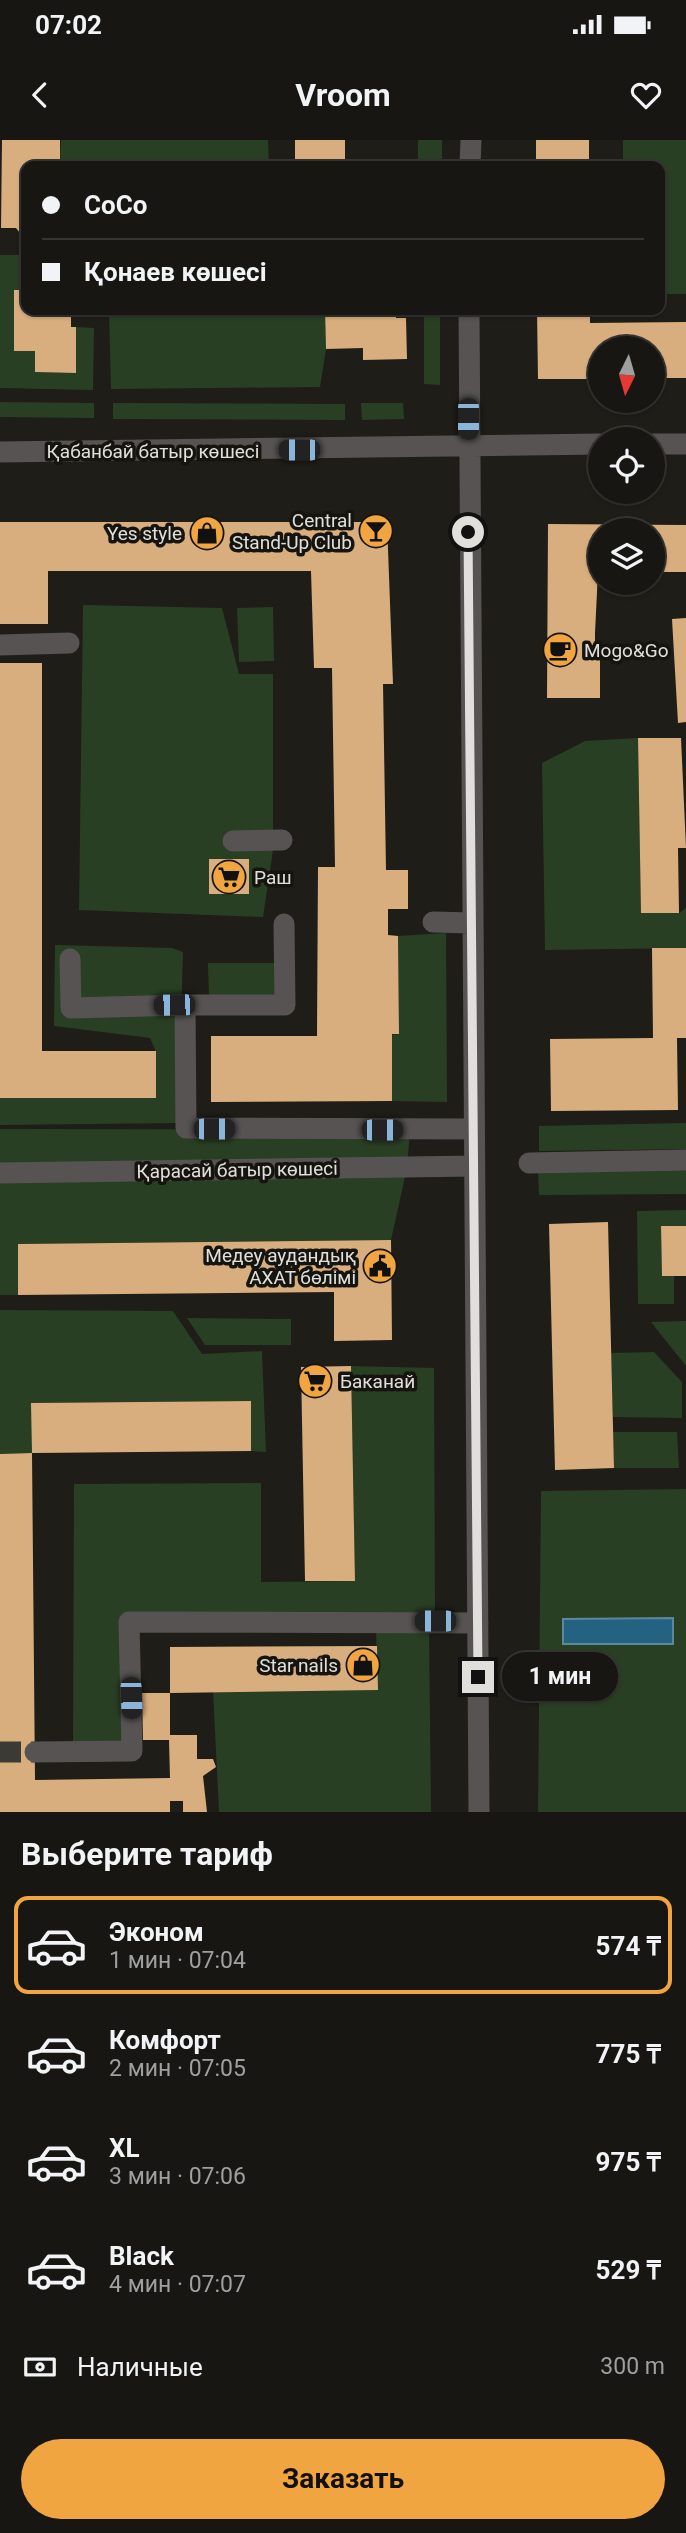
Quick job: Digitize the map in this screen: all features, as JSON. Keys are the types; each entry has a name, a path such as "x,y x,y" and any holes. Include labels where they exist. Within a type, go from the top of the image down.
{"street":[{"path":"470,161 471,140"},
{"path":"469,315 479,1812"},
{"name":"Қабанбай батыр көшесі","path":"0,452 588,444"},
{"path":"665,444 686,444"},
{"path":"0,645 69,643"},
{"path":"233,841 282,840"},
{"path":"433,922 472,923"},
{"path":"70,959 71,1008 285,1005 284,924"},
{"path":"185,1005 186,1128 474,1129"},
{"path":"529,1163 686,1160"},
{"name":"Қарасай батыр көшесі","path":"0,1173 474,1166"},
{"path":"35,1752 132,1751 129,1622 478,1623"}],"green space":[{"path":"61,140 268,140 269,161 60,161"},
{"path":"418,140 442,140 442,161 418,161"},
{"path":"623,140 686,140 686,294 665,294 665,161 623,161"},
{"path":"0,255 21,255 21,290 14,290 15,351 35,351 35,372 75,373 76,327 94,328 93,390 0,388"},
{"path":"109,315 325,315 326,349 320,387 111,389"},
{"path":"424,315 440,315 440,385 424,384"},
{"path":"0,402 94,403 94,418 0,417"},
{"path":"113,403 345,404 345,420 113,419"},
{"path":"361,403 403,403 404,419 362,420"},
{"path":"83,605 222,608 239,674 273,674 273,850 263,917 79,910"},
{"path":"273,607 274,661 239,662 237,608"},
{"path":"638,738 641,913 679,913 686,908 686,948 545,950 542,763 585,741"},
{"path":"446,933 447,1102 392,1101 392,1035 399,1034 398,936"},
{"path":"55,945 172,948 183,952 178,1123 0,1125 0,1098 156,1098 156,1052 150,1038 54,1026"},
{"path":"208,963 276,963 276,995 209,996"},
{"path":"686,1123 686,1149 539,1151 539,1126"},
{"path":"0,1129 410,1130 407,1168 391,1240 18,1244 18,1295 0,1295"},
{"path":"686,1169 686,1194 539,1195 538,1170"},
{"path":"686,1210 686,1226 661,1227 662,1276 674,1276 674,1304 638,1304 637,1211"},
{"path":"0,1310 173,1311 202,1354 262,1351 266,1452 251,1451 250,1401 32,1403 32,1453 0,1454"},
{"path":"187,1318 291,1319 291,1345 205,1345"},
{"path":"686,1321 686,1366 651,1322"},
{"path":"654,1352 682,1382 682,1418 613,1417 611,1353"},
{"path":"351,1366 434,1368 435,1613 124,1617 126,1747 73,1745 74,1484 261,1483 261,1582 355,1581"},
{"path":"613,1432 677,1432 679,1468 614,1468"},
{"path":"686,1489 686,1812 538,1812 541,1491"},
{"path":"376,1630 429,1630 431,1812 219,1812 213,1691 378,1690"}],"water":[{"path":"673,1618 673,1644 563,1644 563,1619"}],"building":[{"path":"2,140 60,140 60,161 21,161 21,233 16,228 1,228"},
{"path":"295,140 345,140 345,161 295,161"},
{"path":"536,140 589,140 589,161 536,161"},
{"path":"14,290 21,290 21,315 71,315 71,327 76,327 76,373 35,372 35,351 14,351"},
{"path":"325,315 396,315 396,318 406,318 407,359 363,360 363,348 326,349"},
{"path":"537,315 590,315 590,323 686,322 686,378 665,378 665,336 588,336 588,379 538,379"},
{"path":"0,522 387,522 393,684 383,684 386,870 408,870 408,909 388,909 388,935 398,936 399,1034 392,1034 392,1101 211,1102 211,1036 317,1036 318,867 335,867 332,668 314,668 311,571 48,571 48,624 0,624"},
{"path":"548,524 588,524 588,595 597,595 595,646 600,646 600,698 547,698"},
{"path":"665,525 686,525 686,572 665,572"},
{"path":"686,618 686,722 678,723 672,619"},
{"path":"0,663 42,663 42,1051 156,1051 156,1098 0,1098"},
{"path":"638,738 681,738 686,848 678,848 679,913 641,913"},
{"name":"Раш","path":"209,859 249,859 249,894 209,894"},
{"path":"652,948 686,948 686,1038 677,1038 678,1110 551,1111 550,1039 653,1038"},
{"path":"608,1222 614,1468 555,1470 549,1224"},
{"path":"661,1226 686,1226 686,1276 662,1276"},
{"path":"391,1240 392,1340 334,1341 334,1292 18,1295 18,1244"},
{"path":"351,1366 355,1581 305,1581 301,1367"},
{"path":"251,1401 251,1451 32,1453 31,1403"},
{"path":"32,1453 35,1780 170,1778 169,1740 143,1740 142,1693 170,1693 170,1735 197,1735 197,1759 213,1759 216,1767 203,1776 207,1812 183,1812 183,1801 170,1801 170,1812 0,1812 0,1454"},
{"path":"377,1646 378,1690 170,1693 170,1647"}],"tunnel":[{"path":"0,1752 35,1752"}],"place":[{"name":"Central Stand-Up Club","path":"376,531"},
{"name":"Yes style","path":"207,533"},
{"name":"Mogo&Go","path":"560,650"},
{"name":"Раш","path":"229,877"},
{"name":"Медеу аудандық АХАТ бөлімі","path":"380,1266"},
{"name":"Баканай","path":"315,1381"},
{"name":"Star nails","path":"363,1665"}],"route":[{"path":"468,532 478,1677"}]}
